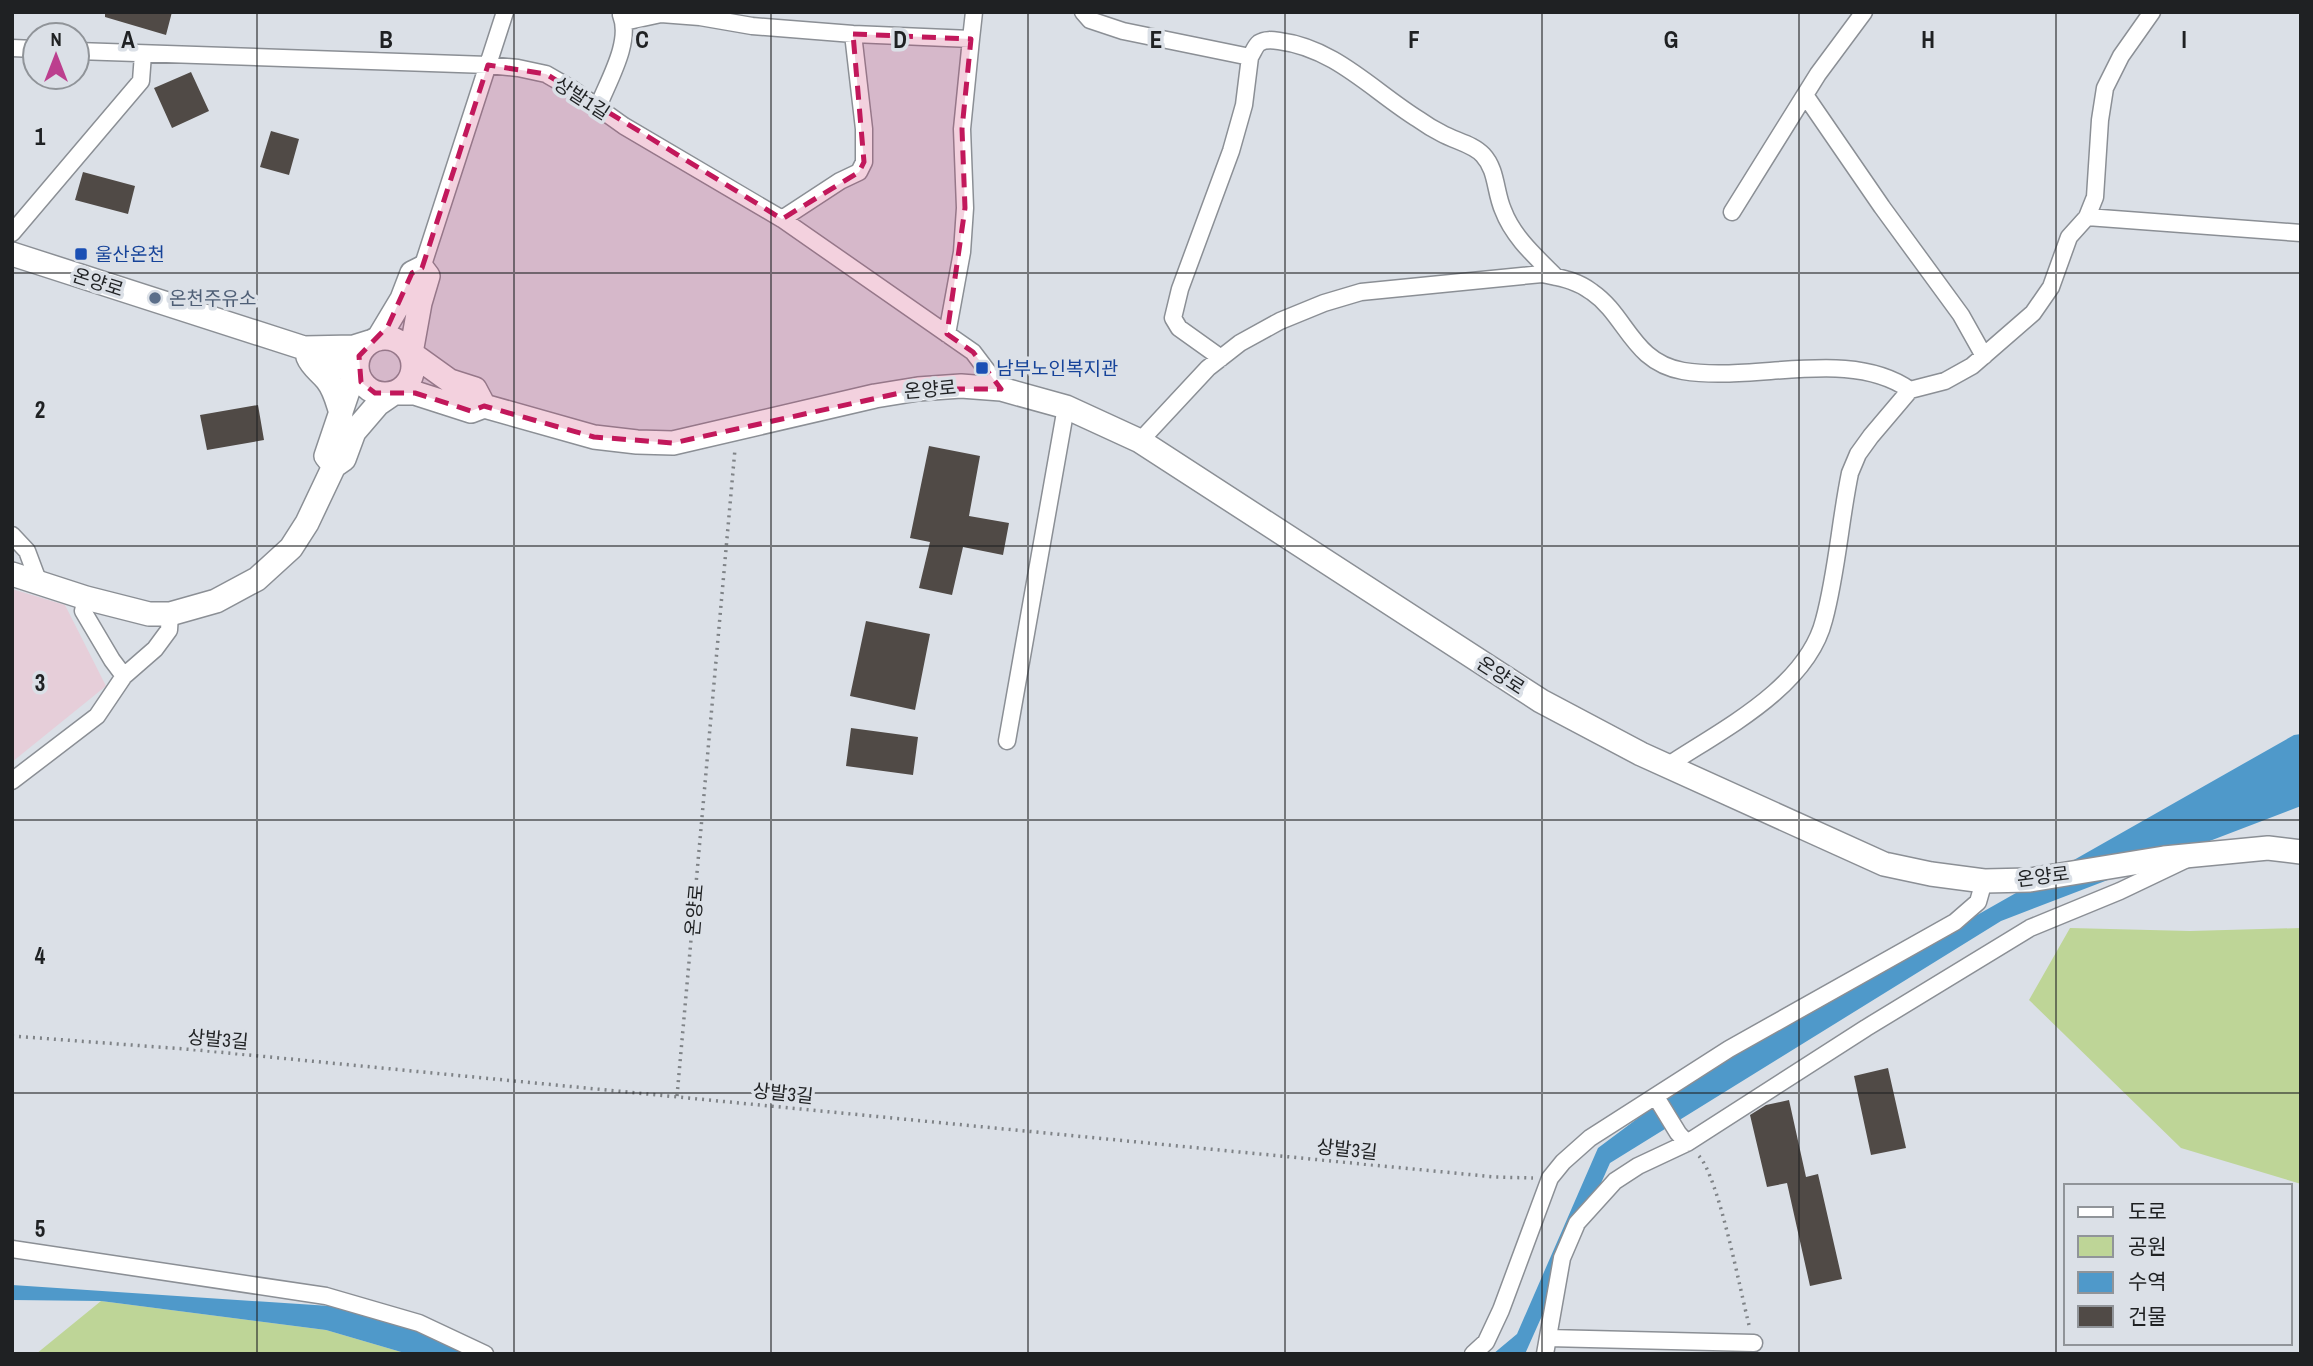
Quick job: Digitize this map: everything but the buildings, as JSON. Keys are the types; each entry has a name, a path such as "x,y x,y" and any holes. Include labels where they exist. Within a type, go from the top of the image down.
{"main road":[{"name":"온양로","path":"12,254 304,348"},
{"path":"12,574 86,598 149,614 170,614 216,601 237,591 290,548 307,523 334,466 344,460 354,432 378,404 394,393 402,389 413,373 411,354 428,276 422,268 412,273 402,299 374,340 359,356 358,373 361,382 375,393 394,393 415,393 471,411 484,406 475,389 450,381 411,354 397,340 374,340 354,347 304,348"},
{"path":"304,348 317,358 358,373"},
{"path":"304,348 311,365 325,377 335,392 341,413"},
{"path":"334,466 326,456 350,386 358,373"},
{"name":"온양로","path":"484,406 594,437 673,443 875,396 961,386 1001,388 1066,407 1140,441 1541,701 1667,766 1884,864 1984,881 2030,880 2196,855 2268,848 2301,852"}],"street":[{"path":"422,268 505,12"},
{"path":"1083,12 1090,20 1123,31 1250,57"},
{"path":"1732,212 1805,95 1864,12"},
{"path":"1667,766 1773,695 1798,669 1813,648 1824,622 1850,472 1858,454 1871,436 1910,390 1945,381 1972,366 2033,313 2051,287 2069,237 2087,217 2095,197 2105,88 2120,56 2152,12"},
{"path":"947,334 962,252 965,219 962,129 975,13"},
{"path":"598,107 622,44 622,17 661,14 700,17 752,26 971,39"},
{"path":"782,219 840,181 859,172 864,162 864,129 853,34"},
{"path":"1221,358 1179,328 1172,318 1180,289 1231,151 1244,105 1250,57 1258,44 1269,39 1290,42 1313,50 1363,79 1418,120 1482,154 1492,167 1503,211 1514,232 1556,277"},
{"name":"상발1길","path":"91,52 488,65 546,74 624,126 782,219 973,352 1001,388"},
{"path":"12,233 141,81 143,54"},
{"path":"1805,95 1961,315 1984,356"},
{"path":"2087,217 2301,233"},
{"path":"1140,441 1208,368 1240,343 1280,321 1360,292 1542,274 1572,279 1595,293 1632,341 1657,361 1682,371 1713,373 1851,370 1886,377 1910,390"},
{"path":"1007,741 1066,407"},
{"path":"12,535 27,551 39,583"},
{"path":"86,598 83,611 124,676"},
{"path":"12,781 97,716 124,676 155,649 169,630 170,614"},
{"path":"1754,1343 1546,1346 1562,1258 1577,1223 1615,1181 1638,1166 2030,928 2120,891 2196,855"},
{"path":"1473,1354 1486,1342 1501,1310 1550,1178 1563,1162 1590,1138 1658,1102 1729,1049 1955,922 1978,902 1984,881"},
{"path":"1658,1102 1683,1138"},
{"path":"12,1249 326,1296 419,1323 485,1354"}],"path":[{"name":"온양로","path":"677,1097 737,429"},
{"name":"상발3길","path":"12,1036 211,1052 1496,1177 1550,1178"},
{"path":"1683,1138 1706,1163 1754,1343"}],"highlighted area":[{"path":"853,34 971,39 962,129 965,208 947,334 973,352 1001,389 918,389 673,443 594,437 484,406 471,411 415,393 375,393 361,382 359,356 388,326 412,273 422,268 488,65 546,74 782,219 859,172 864,162"}],"shaded area":[{"path":"12,589 65,605 106,686 12,762"}],"green space":[{"path":"2070,928 2190,931 2301,928 2301,1184 2181,1148 2029,1000"},
{"path":"101,1301 326,1330 408,1354 36,1354"}],"water":[{"path":"2301,734 2301,806 2001,921 1610,1163 1525,1354 1493,1354 1517,1334 1598,1148 1697,1074 2294,735"},
{"path":"12,1285 360,1308 496,1354 408,1354 326,1330 101,1301 12,1300"}],"place":[{"name":"울산온천","path":"81,254"},
{"name":"온천주유소","path":"155,298"},
{"name":"남부노인복지관","path":"982,368"}]}
